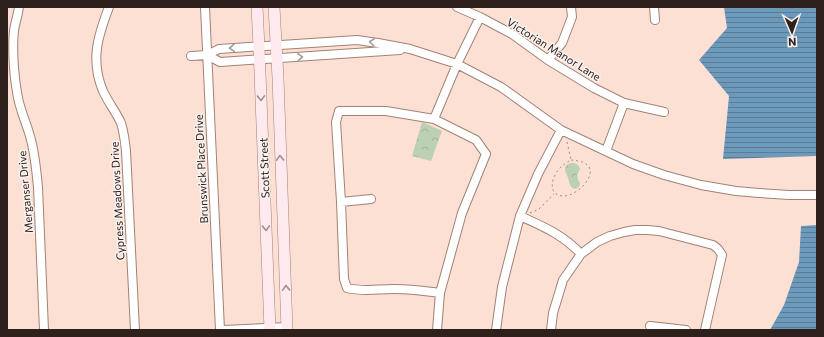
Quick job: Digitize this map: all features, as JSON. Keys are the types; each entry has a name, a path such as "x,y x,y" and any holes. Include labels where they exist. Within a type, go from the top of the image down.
{"main road":[{"name":"Scott Street","path":"257,7 270,329"},
{"name":"Scott Street","path":"274,7 287,329"}],"street":[{"name":"Merganser Drive","path":"19,7 14,32 15,71 17,92 34,151 37,172 44,330"},
{"name":"Cypress Meadows Drive","path":"110,7 97,44 98,75 103,90 121,124 124,135 135,330"},
{"name":"Brunswick Place Drive","path":"205,7 220,330"},
{"name":"Victorian Manor Lane","path":"457,7 512,34 548,60 594,88 624,103 664,112"},
{"path":"548,60 562,43 572,17 571,7"},
{"path":"654,7 655,20"},
{"path":"434,118 457,64 480,17"},
{"path":"191,56 207,55 219,49 357,40 378,42 410,49 457,64 501,87 565,132 633,164 664,175 702,185 759,194 817,195"},
{"path":"207,55 220,62 410,49"},
{"path":"606,151 624,103"},
{"path":"437,330 440,293 462,213 486,154 476,140 434,118 386,110 339,112 336,122 344,279 347,288 358,291 402,289 440,293"},
{"path":"496,330 502,287 520,216 538,174 565,132"},
{"path":"341,202 371,199"},
{"path":"520,216 560,236 573,245 581,254"},
{"path":"551,330 553,313 563,280 581,254 597,242 610,236 635,230 647,230 659,231 714,245 722,255 705,330"},
{"path":"650,326 686,330"},
{"path":"223,330 287,329"}],"path":[{"path":"565,132 571,160"},
{"path":"571,160 582,162 589,166 591,174 589,178 576,192 564,197 554,193 552,190 552,185 554,177 558,170 566,163 571,160"},
{"path":"520,216 538,209 554,193"}],"green space":[{"path":"422,122 442,131 431,161 412,156"},
{"path":"570,163 578,165 580,169 577,175 580,184 579,187 575,189 571,186 565,170 567,165"}],"water":[{"path":"724,7 817,7 817,156 723,159 729,96 699,60 727,28"},
{"path":"817,225 817,330 770,330 784,305 799,262 801,226"}]}
